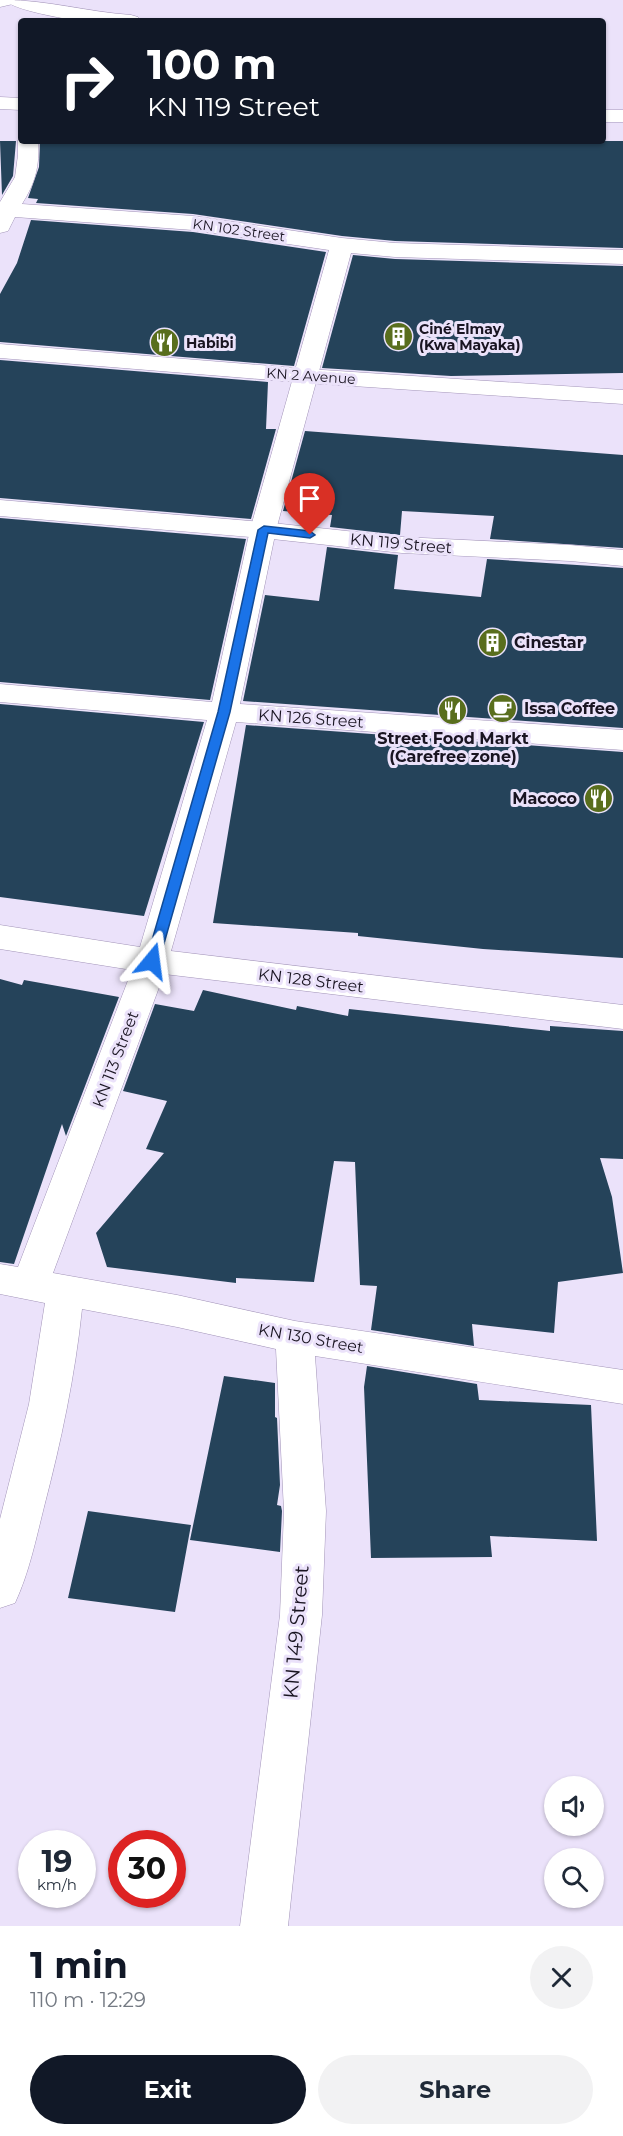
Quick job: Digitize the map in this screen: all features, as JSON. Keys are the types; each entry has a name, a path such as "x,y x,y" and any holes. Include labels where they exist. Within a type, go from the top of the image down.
{"street":[{"path":"0,1 6,0"},
{"path":"15,0 49,10 96,18"},
{"path":"0,103 18,104"},
{"path":"606,116 623,116"},
{"path":"2,215 25,182 30,164 28,144"},
{"name":"KN 102 Street","path":"2,215 193,223 342,245 395,250 623,257"},
{"path":"308,376 342,245"},
{"name":"KN 2 Avenue","path":"0,351 308,376 623,397"},
{"name":"KN 113 Street","path":"0,1589 27,1502 60,1344 32,1285 152,961 224,712 264,530 308,376"},
{"name":"KN 119 Street","path":"0,508 264,530 402,545 570,553 623,558"},
{"name":"KN 126 Street","path":"0,693 224,712 623,740"},
{"name":"KN 128 Street","path":"0,937 152,961 623,1017"},
{"name":"KN 130 Street","path":"32,1285 177,1311 295,1336 623,1387"},
{"name":"KN 149 Street","path":"264,1926 301,1615 305,1511 295,1336"}],"building":[{"path":"0,141 16,141 13,176 2,195"},
{"path":"606,141 623,141 623,248 395,241 342,236 193,214 36,203 38,199 28,198 39,167 40,144 606,144"},
{"path":"31,220 193,232 326,252 294,366 0,342 0,294 17,263"},
{"path":"353,255 395,259 623,266 623,373 451,376 322,368"},
{"path":"0,360 268,382 266,429 276,429 251,519 0,498"},
{"path":"305,431 623,455 623,548 490,539 494,516 402,511 400,535 330,527 332,515 283,511"},
{"path":"0,518 246,539 210,700 0,682"},
{"path":"327,547 398,555 394,589 481,597 487,559 623,568 623,728 243,701 265,595 319,601"},
{"path":"0,704 204,722 144,916 0,897"},
{"path":"246,725 623,752 623,958 483,949 358,936 358,933 213,923"},
{"path":"0,979 22,985 24,980 119,997 66,1136 62,1124 14,1264 0,1262"},
{"path":"203,990 296,1010 297,1006 348,1016 349,1009 550,1031 550,1026 623,1031 623,1159 600,1158 612,1197 623,1273 558,1282 554,1333 472,1324 474,1346 371,1330 377,1286 360,1285 355,1162 334,1161 314,1282 236,1278 236,1283 107,1267 96,1233 164,1153 146,1149 167,1101 123,1091 155,1004 194,1011"},
{"path":"367,1366 477,1384 479,1400 591,1405 597,1541 490,1536 492,1557 371,1558 364,1387"},
{"path":"224,1376 275,1383 280,1485 277,1505 281,1506 282,1511 280,1552 190,1540"},
{"path":"88,1511 191,1525 175,1612 68,1598"}],"place":[{"name":"Ciné Elmay (Kwa Mayaka)","path":"398,337"},
{"name":"Habibi","path":"165,343"},
{"name":"Cinestar","path":"493,642"},
{"name":"Issa Coffee","path":"503,708"},
{"name":"Street Food Markt (Carefree zone)","path":"453,710"},
{"name":"Macoco","path":"598,798"}],"route":[{"path":"152,961 224,712 264,530 310,535"}]}
